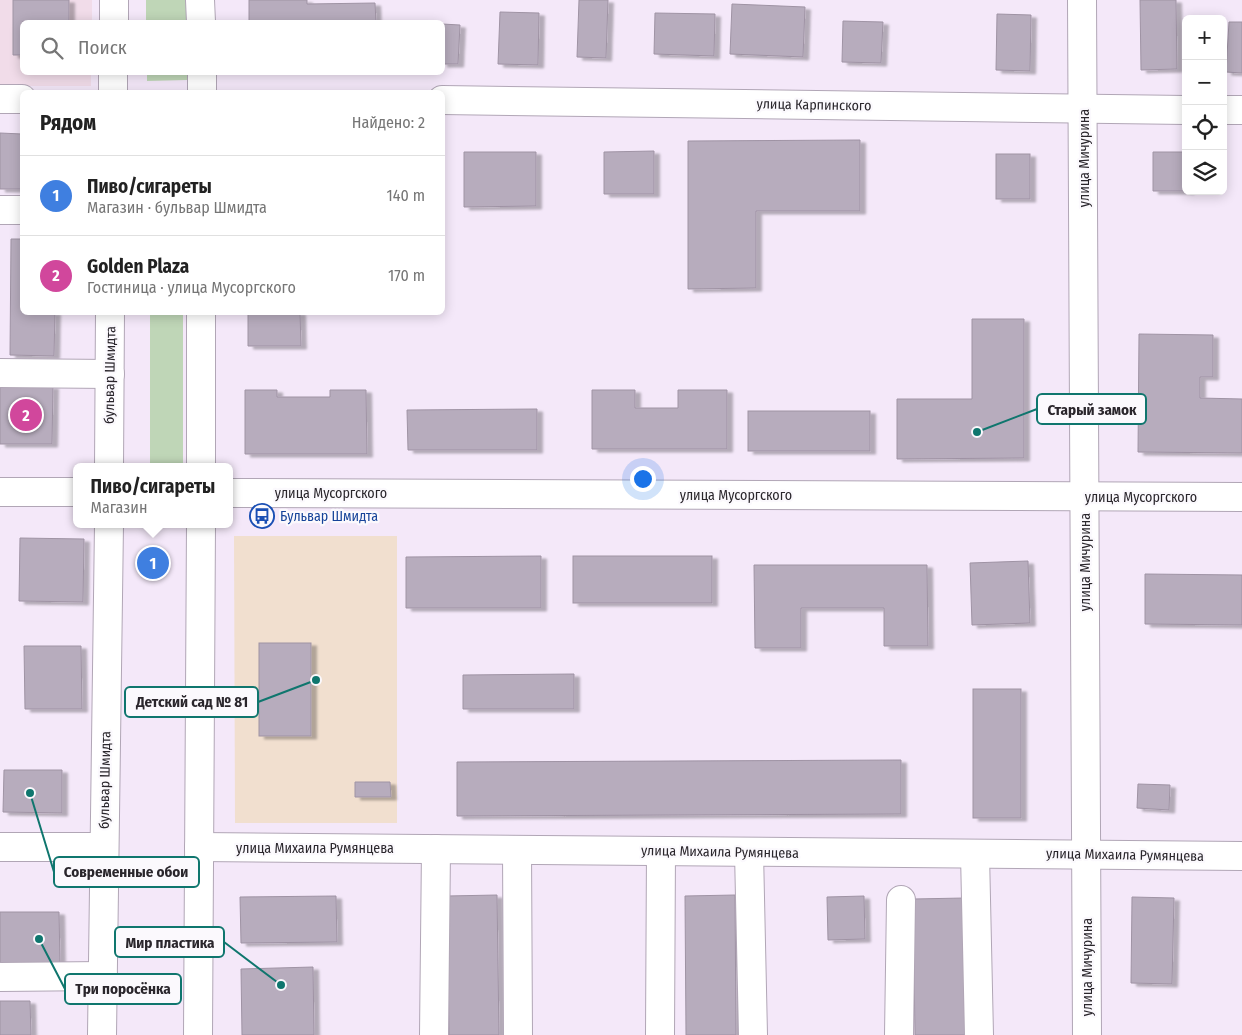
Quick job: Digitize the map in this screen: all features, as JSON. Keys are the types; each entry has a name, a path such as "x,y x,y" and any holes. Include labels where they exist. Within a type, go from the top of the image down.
{"street":[{"path":"114,0 114,20"},
{"path":"200,0 201,20"},
{"name":"улица Мичурина","path":"1082,0 1087,855 1086,1035"},
{"path":"113,75 113,90"},
{"path":"202,75 202,90"},
{"path":"0,99 20,99"},
{"name":"улица Карпинского","path":"445,100 1182,110"},
{"path":"1227,110 1242,110"},
{"path":"0,210 20,210"},
{"name":"бульвар Шмидта","path":"109,463 110,315"},
{"path":"201,315 201,463"},
{"path":"0,372 110,374"},
{"path":"0,492 73,492"},
{"name":"улица Мусоргского","path":"233,493 1242,497"},
{"name":"бульвар Шмидта","path":"102,1035 109,528"},
{"path":"198,1035 200,528"},
{"path":"0,848 104,847"},
{"name":"улица Михаила Румянцева","path":"199,847 1242,856"},
{"path":"434,1035 436,849"},
{"path":"517,850 518,1035"},
{"path":"660,1035 662,851"},
{"path":"749,852 753,1035"},
{"path":"974,854 978,1035"},
{"path":"898,1035 900,900"},
{"path":"0,977 103,976"}],"shaded area":[{"path":"0,0 92,0 92,20 20,20 20,75 91,75 91,86 0,86"},
{"path":"234,536 397,536 397,823 235,823"}],"green space":[{"path":"146,0 186,0 186,20 146,20"},
{"path":"147,75 187,75 187,80 147,81"},
{"path":"150,315 183,315 183,463 150,463"}],"building":[{"path":"13,0 69,0 69,20 20,20 20,55 13,55"},
{"path":"249,0 307,0 307,4 375,3 376,20 249,20"},
{"path":"579,0 608,0 606,58 577,57"},
{"path":"1140,0 1176,0 1177,69 1141,70"},
{"path":"732,4 805,7 803,57 730,54"},
{"path":"500,12 539,13 538,65 498,64"},
{"path":"655,13 715,14 714,56 654,54"},
{"path":"997,14 1031,15 1030,71 996,70"},
{"path":"843,21 883,22 881,63 842,62"},
{"path":"1229,22 1242,22 1242,73 1227,72"},
{"path":"445,24 460,25 458,64 445,64"},
{"path":"0,133 20,134 20,189 0,189"},
{"path":"860,140 860,211 756,211 756,288 688,289 688,141"},
{"path":"654,151 654,194 604,194 604,152"},
{"path":"464,152 536,152 536,206 464,207"},
{"path":"1153,152 1182,152 1182,191 1153,191"},
{"path":"996,154 1030,154 1030,199 996,199"},
{"path":"11,239 20,239 20,315 55,315 54,356 10,355"},
{"path":"248,315 300,315 301,346 248,346"},
{"path":"972,319 1024,319 1024,458 897,459 897,399 972,399"},
{"path":"1139,334 1213,335 1213,377 1200,377 1200,398 1242,399 1242,453 1138,452"},
{"path":"0,386 53,386 52,444 0,444"},
{"path":"245,390 277,390 277,397 330,397 330,390 366,390 367,454 245,454"},
{"path":"592,390 635,390 635,408 678,408 678,390 727,390 727,449 592,449"},
{"path":"537,409 537,450 408,450 407,410"},
{"path":"748,411 870,411 870,451 748,451"},
{"path":"20,538 84,539 83,602 19,601"},
{"path":"541,556 541,608 406,608 406,557"},
{"path":"573,556 712,556 712,603 573,603"},
{"path":"1028,561 1030,623 972,625 970,563"},
{"path":"754,565 927,565 928,646 884,646 884,608 801,608 801,648 755,648"},
{"path":"1145,574 1242,575 1242,625 1145,624"},
{"path":"259,643 311,643 311,736 259,736"},
{"path":"24,646 81,646 82,709 25,709"},
{"path":"574,674 574,709 463,709 463,675"},
{"path":"973,689 1021,689 1021,818 973,818"},
{"path":"901,760 901,814 457,816 457,762"},
{"path":"4,770 62,770 62,813 3,812"},
{"path":"355,782 390,782 391,797 355,797"},
{"path":"1138,784 1170,785 1169,810 1137,808"},
{"path":"497,895 499,1035 449,1035 447,896"},
{"path":"735,895 736,1035 686,1035 685,896"},
{"path":"336,896 337,942 241,943 240,897"},
{"path":"864,896 865,939 828,940 827,897"},
{"path":"1132,897 1174,898 1172,984 1131,983"},
{"path":"964,898 965,1035 915,1035 913,899"},
{"path":"0,912 59,912 60,963 0,964"},
{"path":"313,967 314,1035 242,1035 241,969"},
{"path":"0,1001 30,1001 31,1035 0,1035"}],"place":[{"name":"Golden Plaza","path":"26,415"},
{"name":"Старый замок","path":"977,432"},
{"name":"Бульвар Шмидта","path":"262,516"},
{"name":"Пиво/сигареты","path":"153,563"},
{"name":"Детский сад № 81","path":"316,680"},
{"name":"Современные обои","path":"30,793"},
{"name":"Три поросёнка","path":"39,939"},
{"name":"Мир пластика","path":"281,985"}]}
